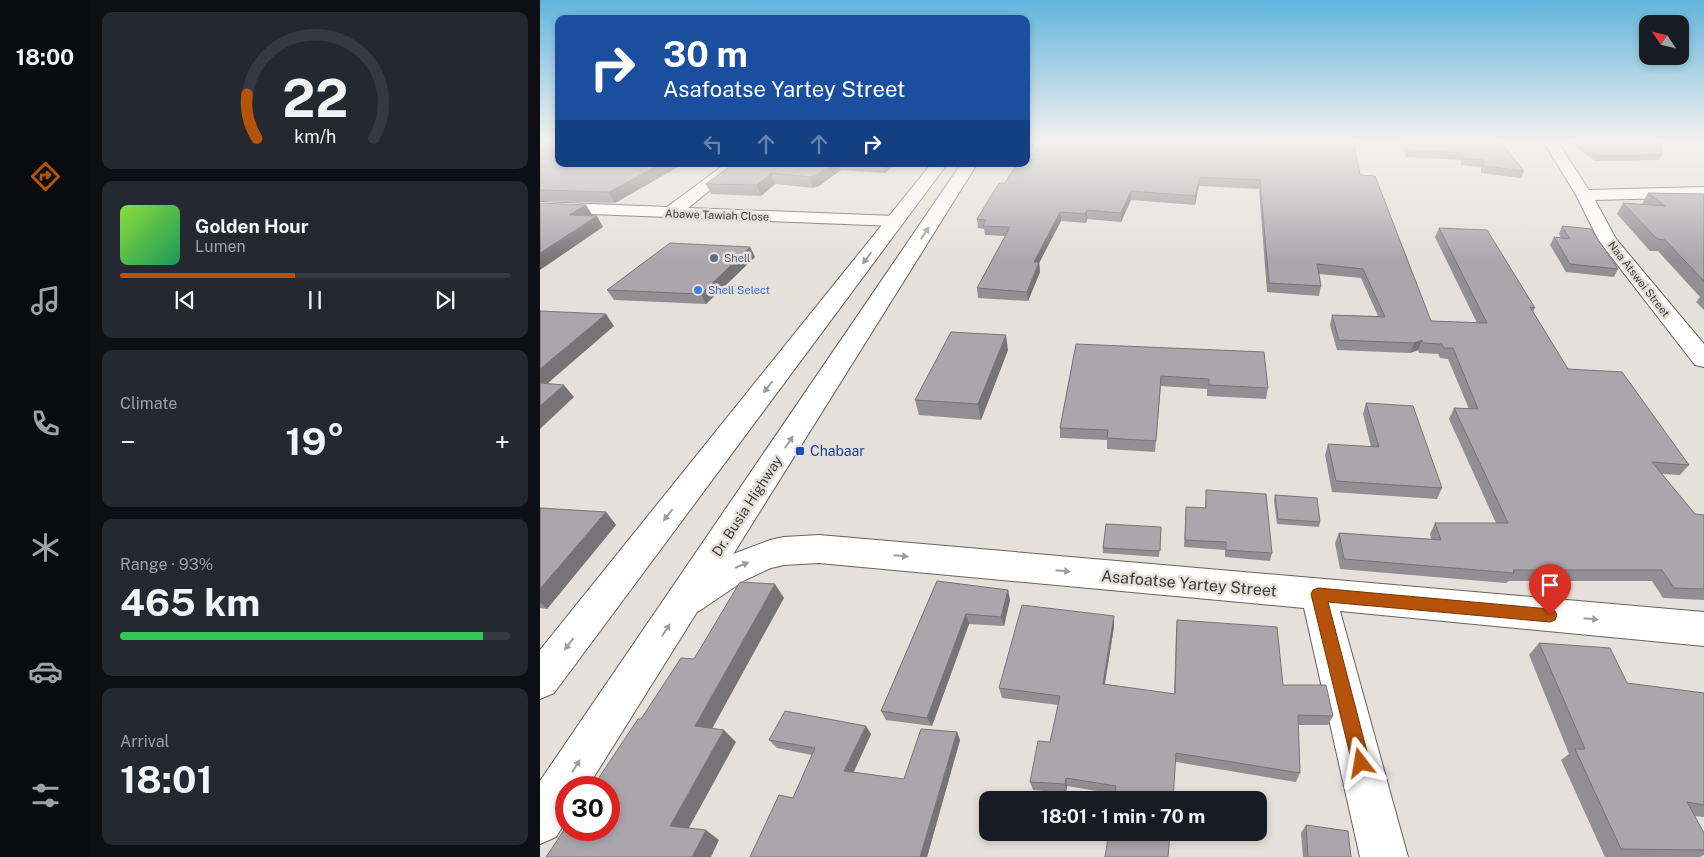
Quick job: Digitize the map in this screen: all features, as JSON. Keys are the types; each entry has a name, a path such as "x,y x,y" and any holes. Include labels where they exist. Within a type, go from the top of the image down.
{"main road":[{"path":"670,213 712,181"},
{"path":"540,680 926,181"},
{"name":"Dr. Busia Highway","path":"540,821 959,181"},
{"name":"Naa Atswei Street","path":"1575,181 1608,242 1704,360"},
{"path":"1584,195 1704,192"},
{"name":"Abawe Tawiah Close","path":"540,207 895,221"},
{"name":"Asafoatse Yartey Street","path":"686,600 731,570 755,560 782,552 819,549 1704,629"},
{"path":"1318,594 1384,857"}],"building":[{"path":"540,181 629,181 609,192 540,190"},
{"path":"710,181 762,181 757,185 706,184"},
{"path":"1006,181 1199,181 1195,196 1131,191 1121,213 1087,210 1085,214 1060,212 1034,262 1039,262 1027,292 977,288 1010,227 983,226 986,220 977,219 999,183 1005,183"},
{"path":"1260,181 1377,181 1431,321 1487,323 1439,228 1487,230 1535,308 1530,307 1568,369 1622,372 1689,465 1652,462 1695,514 1704,515 1704,589 1674,588 1662,570 1513,570 1514,573 1344,559 1339,533 1441,540 1435,523 1508,523 1454,408 1478,409 1453,348 1444,348 1442,344 1423,343 1422,340 1414,343 1339,340 1332,315 1385,317 1363,269 1317,264 1321,286 1269,283"},
{"path":"1648,193 1704,194 1704,281 1665,240 1657,239 1623,203 1665,206"},
{"path":"540,203 586,205 569,215 597,216 540,253"},
{"path":"1562,226 1591,229 1618,269 1570,264 1554,237 1570,239"},
{"path":"670,243 750,247 701,294 607,290"},
{"path":"540,311 606,314 540,369"},
{"path":"951,332 1006,335 978,404 915,400"},
{"path":"1076,344 1264,352 1268,388 1209,385 1209,379 1161,376 1156,441 1107,438 1108,430 1060,428"},
{"path":"540,383 564,385 540,406"},
{"path":"1366,403 1413,406 1442,488 1336,481 1328,444 1379,447"},
{"path":"1206,490 1266,494 1272,553 1226,550 1226,542 1185,540 1186,507 1206,508"},
{"path":"1275,495 1317,498 1320,522 1278,519"},
{"path":"540,508 606,512 540,589"},
{"path":"1106,524 1161,527 1160,551 1103,548"},
{"path":"937,581 1008,590 1001,617 966,614 927,718 881,711"},
{"path":"740,582 775,584 695,726 724,730 670,826 706,830 692,857 546,857 557,841 620,841 620,776 600,776 638,719 641,719 681,658 694,659"},
{"path":"1022,605 1114,616 1103,684 1175,694 1177,620 1277,627 1283,685 1326,685 1333,716 1298,715 1300,773 1176,753 1174,791 1115,791 1116,786 1066,778 1065,784 1030,782 1038,741 1050,742 1060,696 999,688"},
{"path":"1539,643 1610,648 1627,683 1704,693 1704,805 1687,802 1704,833 1704,850 1621,849 1575,749 1585,749"},
{"path":"785,711 866,726 844,771 904,779 921,729 957,732 920,857 750,857 779,795 793,798 815,748 769,740"},
{"path":"1306,825 1348,831 1351,857 1308,857"},
{"path":"1108,841 1169,841 1168,857 1105,857"}],"place":[{"name":"Shell","path":"714,258"},
{"name":"Shell Select","path":"698,290"},
{"name":"Chabaar","path":"800,451"}],"route":[{"path":"1361,763 1318,594 1550,615"}]}
